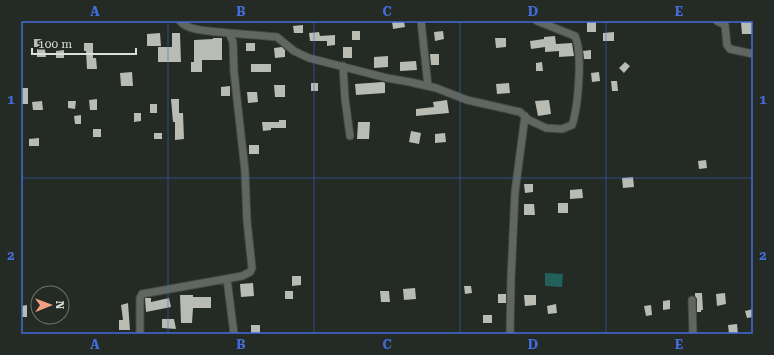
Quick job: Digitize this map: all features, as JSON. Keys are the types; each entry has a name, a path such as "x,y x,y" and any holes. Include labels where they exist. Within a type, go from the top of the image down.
{"street":[{"path":"180,21 183,26 191,28 277,37 294,51 309,58 387,78 428,86 467,100 520,112 529,120 546,128 562,129 572,125 575,116 578,72 577,42 574,36 537,21"},
{"path":"421,21 428,86"},
{"path":"717,21 724,25 727,45 730,49 753,54"},
{"path":"140,334 140,298 142,294 242,276 250,272 252,268 247,221 245,171 234,72 233,42 229,33"},
{"path":"342,66 350,136"},
{"path":"510,334 511,279 516,192 525,116"},
{"path":"227,279 234,334"},
{"path":"692,300 693,334"}],"water":[{"path":"545,273 563,274 562,287 545,286"}],"building":[{"path":"392,21 404,21 405,27 393,29"},
{"path":"587,22 596,22 596,32 587,32"},
{"path":"741,22 752,22 752,34 742,34"},
{"path":"303,25 303,33 294,33 293,26"},
{"path":"352,31 360,31 360,40 352,40"},
{"path":"443,31 444,39 435,41 434,32"},
{"path":"319,32 320,36 335,35 335,45 327,46 327,41 310,41 309,33"},
{"path":"614,32 614,41 603,41 603,33"},
{"path":"160,33 161,46 147,46 147,34"},
{"path":"172,33 180,33 181,62 158,62 158,47 172,47"},
{"path":"555,36 556,44 572,43 574,56 559,57 559,51 545,52 545,47 531,49 530,41"},
{"path":"222,38 222,60 202,60 202,72 191,72 191,62 194,62 194,40"},
{"path":"495,38 506,38 506,47 496,48"},
{"path":"34,39 42,39 42,47 34,47"},
{"path":"84,43 93,43 93,58 96,58 97,69 87,69"},
{"path":"246,43 255,43 255,51 246,51"},
{"path":"282,47 285,50 285,57 275,58 274,48"},
{"path":"343,47 352,47 352,58 343,58"},
{"path":"37,49 45,49 46,57 37,57"},
{"path":"64,50 64,58 56,58 56,51"},
{"path":"591,50 591,59 584,59 583,51"},
{"path":"430,54 439,54 439,65 431,65"},
{"path":"388,56 388,67 374,68 374,57"},
{"path":"416,61 417,70 400,71 400,62"},
{"path":"542,62 543,71 536,71 536,63"},
{"path":"625,62 630,66 624,73 619,68"},
{"path":"251,64 271,64 271,72 251,72"},
{"path":"132,72 133,86 121,86 120,73"},
{"path":"599,72 600,81 592,82 591,73"},
{"path":"611,81 617,81 618,91 612,91"},
{"path":"311,83 318,83 318,91 311,91"},
{"path":"385,83 385,93 356,95 355,84"},
{"path":"509,83 510,93 497,94 496,84"},
{"path":"274,85 285,85 285,97 275,97"},
{"path":"230,86 230,96 221,96 221,87"},
{"path":"21,88 28,88 28,104 21,104"},
{"path":"247,92 257,92 258,102 248,103"},
{"path":"97,99 97,110 90,110 89,100"},
{"path":"171,99 179,99 179,113 183,113 184,139 175,140 175,122 173,122"},
{"path":"447,100 449,113 416,116 416,109 434,107 433,102"},
{"path":"549,100 551,114 538,116 535,101"},
{"path":"42,101 43,110 33,110 32,102"},
{"path":"68,101 76,101 75,109 68,108"},
{"path":"150,104 157,104 157,113 150,113"},
{"path":"134,113 141,113 141,121 134,122"},
{"path":"81,115 81,124 75,124 74,116"},
{"path":"279,120 286,120 286,128 271,128 271,130 263,131 262,122 279,122"},
{"path":"358,122 370,122 369,139 357,139"},
{"path":"93,129 101,129 101,137 93,137"},
{"path":"411,131 421,133 419,144 409,142"},
{"path":"154,133 162,133 162,139 154,139"},
{"path":"445,133 446,142 435,143 435,134"},
{"path":"39,138 39,146 29,146 29,139"},
{"path":"249,145 259,145 259,154 249,154"},
{"path":"706,160 707,168 699,169 698,161"},
{"path":"633,177 634,187 623,188 622,178"},
{"path":"524,184 533,184 533,192 525,193"},
{"path":"582,189 583,198 570,199 570,190"},
{"path":"558,203 568,203 568,213 558,213"},
{"path":"524,204 534,204 535,215 524,215"},
{"path":"292,276 301,276 301,285 292,286"},
{"path":"253,283 254,296 241,297 240,284"},
{"path":"464,286 471,286 472,293 465,294"},
{"path":"415,288 416,299 404,300 403,289"},
{"path":"285,291 293,291 293,299 285,299"},
{"path":"380,291 389,291 390,302 381,302"},
{"path":"695,293 702,293 703,310 701,310 701,312 697,312 697,299"},
{"path":"725,293 726,304 717,306 716,294"},
{"path":"498,294 506,294 506,303 498,303"},
{"path":"180,295 211,297 211,308 193,308 192,323 181,323"},
{"path":"524,295 536,295 536,305 525,306"},
{"path":"145,298 151,298 151,302 169,298 171,307 146,312"},
{"path":"670,300 670,309 663,310 663,301"},
{"path":"128,303 130,330 119,330 119,320 123,320 121,305"},
{"path":"556,304 557,313 548,314 547,306"},
{"path":"27,305 27,317 21,317 21,306"},
{"path":"651,305 652,315 646,316 644,306"},
{"path":"753,309 753,317 747,318 745,311"},
{"path":"483,315 492,315 492,323 483,323"},
{"path":"162,319 174,319 176,329 162,328"},
{"path":"737,324 738,334 729,334 728,325"},
{"path":"251,325 260,325 260,334 251,334"}]}
